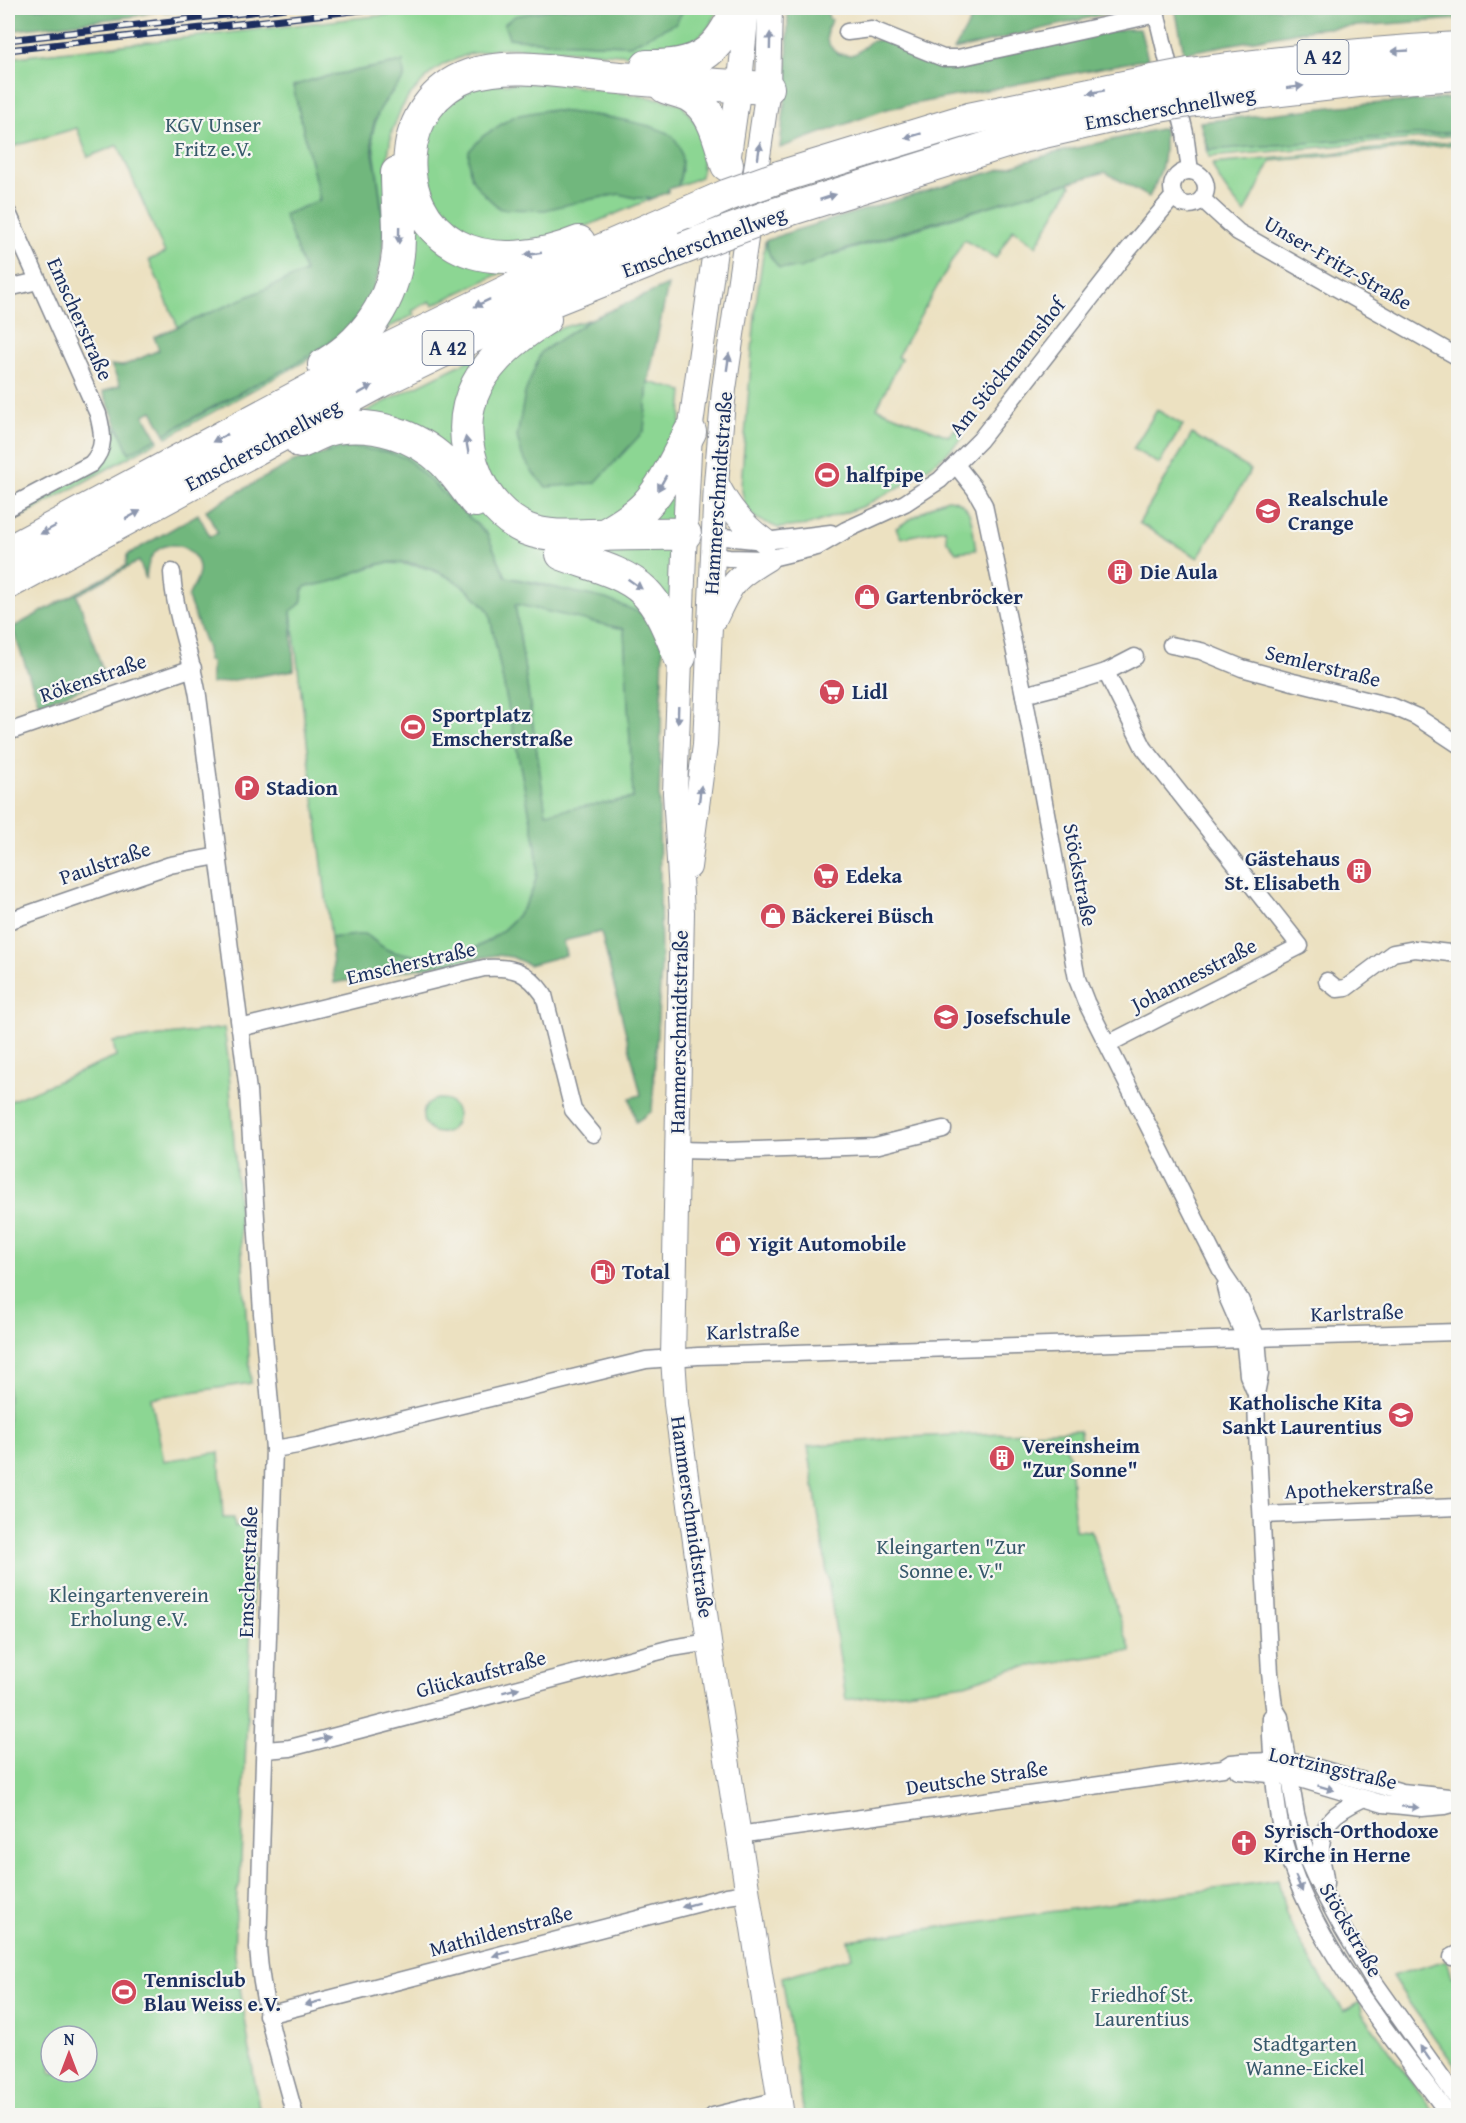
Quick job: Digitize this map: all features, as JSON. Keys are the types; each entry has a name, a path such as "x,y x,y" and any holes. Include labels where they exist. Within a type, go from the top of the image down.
{"highway":[{"path":"272,411 296,381 328,363 355,343 378,315 393,284 399,236 397,155 402,130 413,109 427,90 446,75 467,65 492,59 519,58 659,74 697,59 719,42 729,27 737,8"},
{"name":"Emscherschnellweg","path":"8,552 370,358 512,289 728,195 779,177 969,119 1192,87 1273,63 1376,52 1458,48"},
{"path":"689,212 640,218 572,245 547,252 504,256 472,252 457,246 433,227 416,201 409,177 408,161 416,127 434,97 451,84 470,75 495,70 659,74 723,67 754,80"},
{"path":"659,74 699,102 709,114 727,165"},
{"name":"Emscherschnellweg","path":"1192,87 1358,81 1458,74"},
{"name":"Emscherschnellweg","path":"8,583 383,380 526,311 772,215 1156,93"},
{"path":"684,248 639,276 546,318 501,351 485,370 474,391 466,415 466,437 471,463 481,487 495,506 508,518 526,529 555,536 663,533 699,545"},
{"path":"221,467 259,461 335,429 359,427 381,429 407,436 444,462 487,518 502,532 531,548 562,554 625,577 644,591 665,620 680,657"},
{"path":"603,535 628,521 657,492 690,432"},
{"path":"562,554 699,545"}],"main road":[{"path":"747,8 754,80"},
{"path":"754,80 770,8"},
{"name":"Hammerschmidtstraße","path":"682,912 703,772 710,629 699,545 690,432 727,165 754,80"},
{"name":"Hammerschmidtstraße","path":"754,80 716,483 699,545 680,657 675,793 682,912 673,1357 678,1422 709,1642 781,2108"},
{"path":"710,629 727,590 766,550 736,517 716,483"}],"street":[{"path":"847,32 872,29 943,58 958,58 1156,11 1185,134 1190,171"},
{"path":"1190,171 1204,179 1206,189 1202,199 1193,205 1187,205 1178,201 1174,196 1173,185 1179,175 1190,171"},
{"name":"Am Stöckmannshof","path":"699,545 766,550 846,530 905,503 933,485 980,440 1129,249 1174,196"},
{"name":"Unser-Fritz-Straße","path":"1202,199 1238,232 1458,357"},
{"name":"Emscherstraße","path":"8,213 98,414 104,434 99,455 91,464 8,508"},
{"path":"8,288 38,281"},
{"name":"Stöckstraße","path":"956,465 980,495 984,505 1024,695 1077,979 1086,1002 1223,1274 1228,1299 1251,1339 1260,1374 1256,1394 1268,1634 1274,1707 1280,1717 1281,1768 1277,1808 1286,1851 1312,1913 1332,1950 1450,2115"},
{"name":"Emscherstraße","path":"172,572 173,595 193,668 248,1091 262,1312 274,1449 258,1948 267,2015 295,2115"},
{"name":"Semlerstraße","path":"1171,645 1201,651 1242,668 1394,707 1417,717 1458,744"},
{"path":"1024,695 1106,672 1135,657"},
{"name":"Rökenstraße","path":"8,732 193,668"},
{"name":"Johannesstraße","path":"1106,672 1144,748 1300,946 1108,1044"},
{"name":"Paulstraße","path":"8,921 170,865 218,856"},
{"path":"1327,981 1337,989 1346,988 1393,953 1415,950 1458,954"},
{"name":"Emscherstraße","path":"240,1028 484,968 512,969 534,981 544,995 573,1110 593,1134"},
{"path":"677,1150 725,1151 875,1146 944,1129"},
{"name":"Karlstraße","path":"274,1449 637,1362 673,1357 1458,1332"},
{"name":"Apothekerstraße","path":"1262,1515 1458,1507"},
{"name":"Glückaufstraße","path":"265,1750 290,1748 672,1648 709,1642"},
{"name":"Lortzingstraße","path":"1223,1768 1281,1768 1311,1764 1402,1792 1458,1800"},
{"name":"Deutsche Straße","path":"738,1835 1223,1768"},
{"name":"Stöckstraße","path":"1281,1768 1308,1861 1342,1929 1375,1983 1458,2100"},
{"name":"Lortzingstraße","path":"1281,1768 1362,1799 1384,1804 1422,1808 1445,1806 1458,1800"},
{"name":"Stöckstraße","path":"1324,1894 1325,1879 1321,1841 1326,1825 1338,1811 1362,1799"},
{"name":"Mathildenstraße","path":"267,2015 715,1899 747,1893"},
{"path":"713,2115 781,2108"}],"green space":[{"path":"27,8 211,8 158,11 136,16 8,31 8,10"},
{"name":"KGV Unser Fritz e.V.","path":"446,8 557,8 510,38 546,42 630,45 684,10 681,8 719,8 709,27 693,42 696,46 647,56 504,48 469,54 444,64 431,73 409,96 392,131 386,167 387,229 365,313 315,356 167,437 165,434 305,358 344,330 384,222 372,135 379,110 404,79 403,62 318,78 293,86 320,200 305,272 178,327 149,260 165,253 118,145 88,157 77,128 8,148 8,58"},
{"path":"557,8 684,9 676,23 630,45 546,42 509,38 504,24 515,16"},
{"path":"788,8 826,8 829,19 832,20 827,29 827,40 839,54 857,53 870,42 881,39 945,65 1124,29 1140,29 1148,59 887,109 780,148 787,81"},
{"path":"978,8 1130,8 954,50"},
{"path":"1175,8 1458,8 1458,19 1314,29 1184,53"},
{"path":"403,62 404,79 384,103 376,118 372,133 372,148 382,210 383,244 378,277 362,311 352,323 325,346 165,434 152,411 144,415 157,438 129,453 103,392 120,385 111,365 123,366 159,350 154,337 305,272 284,215 320,200 293,86 318,78"},
{"path":"552,83 681,104 696,123 703,139 701,177 678,186 682,170 652,127 602,116 547,110 582,201 620,194 636,198 653,198 575,231 536,243 481,242 442,220 419,171 433,115 477,84"},
{"path":"1458,98 1458,132 1209,150 1200,122 1340,106"},
{"path":"547,110 613,118 663,131 673,137 680,148 682,167 678,186 653,198 636,198 619,194 545,210 500,209 475,184 470,171 469,151 483,136 514,116"},
{"path":"1200,122 1209,150 1458,132 1458,135 1209,157"},
{"path":"1164,128 1162,164 1149,197 1105,172 835,253 800,268 779,268 770,256 765,241 1051,154"},
{"path":"1453,142 1458,144 1271,161 1245,213 1226,190 1212,164"},
{"path":"1068,182 1071,186 1036,246 1013,229 996,258 964,240 897,357 901,359 877,408 948,436 955,429 963,437 945,455 903,485 864,506 809,525 778,528 755,518 745,507 741,485 756,303 765,241 770,256 787,269"},
{"path":"410,203 520,264 433,305 430,301 412,311 414,315 375,334"},
{"path":"668,285 648,382 644,431 595,483 546,487 533,473 522,455 517,437 525,393 541,352 591,319"},
{"path":"591,319 541,352 644,431 648,382 683,391 676,476 672,623 539,583 506,577 487,534 406,458 351,447 325,453 348,420 494,348"},
{"path":"1157,410 1183,425 1159,464 1133,449"},
{"path":"107,416 121,434 129,453 157,438 158,441 8,524 8,515 105,457 112,435"},
{"path":"1192,434 1251,470 1198,558 1139,523"},
{"path":"351,447 387,452 406,458 487,534 506,577 606,599 646,615 663,644 659,806 661,969 652,1111 636,1122 630,1098 641,1095 601,932 563,941 566,955 529,965 512,957 497,955 334,983 331,938 365,934 390,951 424,958 441,958 458,954 475,948 505,928 527,901 536,880 535,840 489,611 456,581 429,568 400,562 374,565 333,581 306,586 302,591 301,603 291,611 294,670 211,684 211,661 208,661 207,649 188,598 198,576 198,562 184,548 175,545 165,546 156,551 149,562 146,579 139,561 77,595 106,680 39,704 13,630 8,633 8,630 126,566 127,555 198,514 210,536 218,533 206,510 294,461","holes":["515,604 624,629 633,798 546,813"]},
{"path":"948,499 957,501 968,510 973,525 976,550 956,552 947,541 945,529 901,538 896,528 937,503"},
{"path":"385,563 416,566 443,574 467,589 489,611 535,840 536,880 527,901 517,916 491,939 475,948 441,958 424,958 392,952 365,934 331,938 291,610 301,603 302,591 306,586"},
{"path":"515,604 624,629 633,798 546,814"},
{"name":"Kleingartenverein Erholung e.V.","path":"224,1028 251,1383 151,1398 164,1461 219,1452 223,1518 234,1518 235,1527 255,1528 240,1883 237,1891 234,1949 260,2115 8,2115 8,1102 116,1057 113,1042"},
{"path":"440,1099 452,1104 457,1116 452,1128 440,1133 428,1128 423,1116 428,1104"},
{"name":"Kleingarten \"Zur Sonne e. V.\"","path":"1080,1430 1081,1443 1065,1444 1070,1458 1075,1530 1091,1531 1131,1652 1011,1669 965,1684 846,1700 808,1446 908,1437"},
{"name":"Friedhof St. Laurentius","path":"1278,1880 1286,1914 1320,1976 1344,2011 1360,2002 1362,2013 1436,2115 804,2115 782,1977 852,1957 848,1940"},
{"path":"1447,1960 1452,1977 1458,1975 1458,1981 1454,1982 1458,1996 1458,2070 1392,1976"}],"railway":[{"path":"8,40 286,8"},
{"path":"8,50 379,8"}],"place":[{"name":"halfpipe","path":"827,475"},
{"name":"Realschule Crange","path":"1268,511"},
{"name":"Die Aula","path":"1120,572"},
{"name":"Gartenbröcker","path":"867,597"},
{"name":"Lidl","path":"832,692"},
{"name":"Sportplatz Emscherstraße","path":"413,727"},
{"name":"Stadion","path":"247,788"},
{"name":"Gästehaus St. Elisabeth","path":"1359,871"},
{"name":"Edeka","path":"826,876"},
{"name":"Bäckerei Büsch","path":"773,916"},
{"name":"Josefschule","path":"946,1017"},
{"name":"Yigit Automobile","path":"728,1244"},
{"name":"Total","path":"603,1272"},
{"name":"Katholische Kita Sankt Laurentius","path":"1401,1415"},
{"name":"Vereinsheim \"Zur Sonne\"","path":"1002,1458"},
{"name":"Syrisch-Orthodoxe Kirche in Herne","path":"1244,1843"},
{"name":"Tennisclub Blau Weiss e.V.","path":"124,1992"}],"park label":[{"name":"Stadtgarten Wanne-Eickel","path":"1305,2056"}]}
